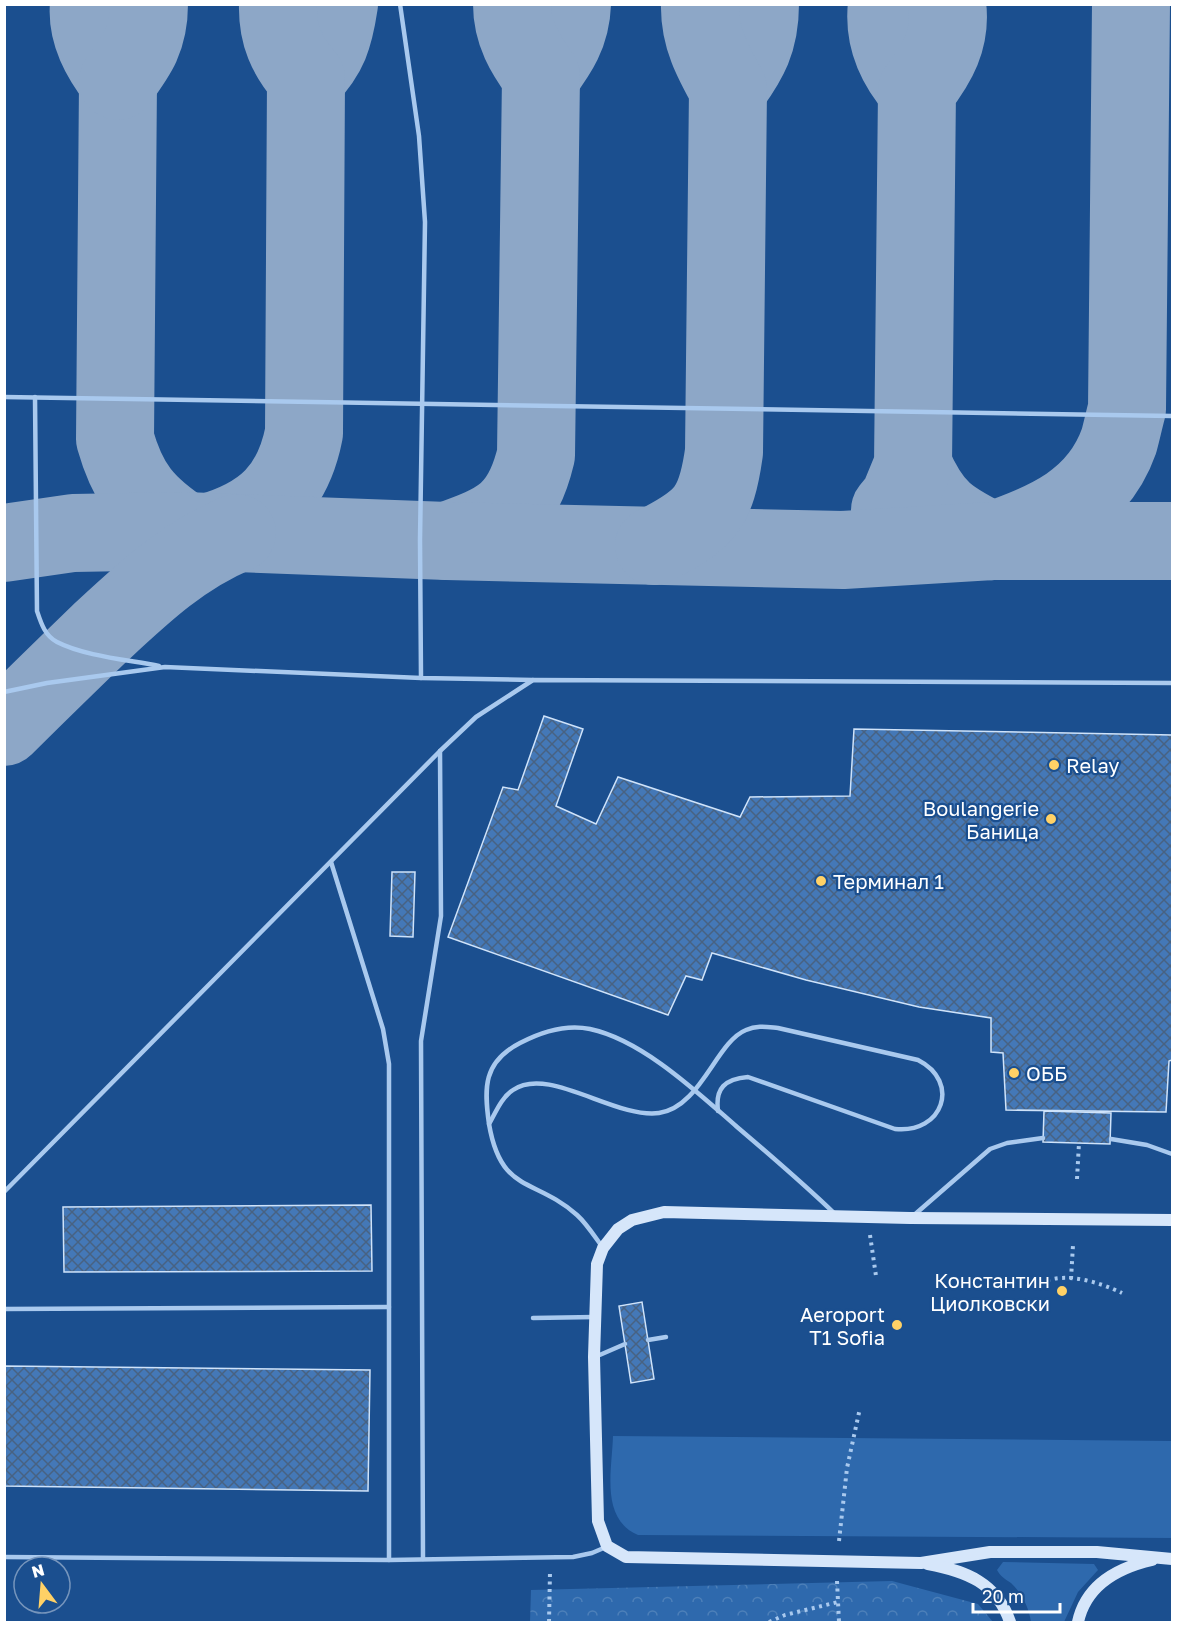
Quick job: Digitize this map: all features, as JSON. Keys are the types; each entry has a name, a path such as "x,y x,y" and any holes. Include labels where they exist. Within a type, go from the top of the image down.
{"main road":[{"path":"1173,1220 910,1218 664,1212 632,1220 618,1229 603,1248 595,1280 594,1357 596,1510 600,1531 608,1546 617,1554 636,1558 921,1563 990,1552 1097,1552 1173,1559"},
{"path":"1078,1623 1087,1599 1112,1573 1156,1559"},
{"path":"921,1563 967,1574 984,1583 995,1593 1010,1623"}],"lane":[{"path":"400,4 419,136 425,222 422,403 422,678"},
{"path":"4,397 1173,416"},
{"path":"35,398 37,611 43,628 56,642 74,647 165,667 422,678 1173,683"},
{"path":"4,692 47,683 165,667"},
{"path":"4,1192 476,717 533,680"},
{"path":"423,1559 421,1041 441,916 440,752"},
{"path":"331,862 383,1029 389,1064 389,1560"},
{"path":"489,1124 500,1103 512,1090 524,1085 554,1086 630,1112 645,1114 673,1110 694,1091 734,1038 745,1030 759,1026 778,1028 918,1060 934,1072 942,1091 937,1114 932,1121 913,1129 895,1129 748,1077 735,1078 722,1086 718,1093 718,1111"},
{"path":"603,1248 576,1214 513,1178 504,1168 493,1144 484,1090 489,1074 513,1046 537,1034 564,1028 588,1028 621,1040 666,1068 806,1186 836,1216"},
{"path":"910,1218 990,1149 1007,1143 1043,1138"},
{"path":"1111,1139 1155,1147 1173,1154"},
{"path":"4,1309 389,1307"},
{"path":"532,1318 595,1317"},
{"path":"648,1341 666,1337"},
{"path":"594,1357 626,1344"},
{"path":"4,1557 389,1560 583,1555 608,1546"}],"path":[{"path":"1077,1179 1079,1143"},
{"path":"868,1217 876,1276"},
{"path":"1071,1279 1073,1245"},
{"path":"1034,1287 1050,1279 1071,1279 1103,1284 1122,1293"},
{"path":"839,1538 847,1468 860,1408"},
{"path":"549,1623 550,1557"},
{"path":"837,1576 839,1623"},
{"path":"769,1623 785,1615 838,1602"}],"green space":[{"path":"613,1436 1172,1441 1172,1538 638,1535 626,1528 618,1518 613,1506 610,1478"},
{"path":"1003,1562 1094,1564 1098,1570 1078,1592 1064,1622 1031,1622 1022,1596 997,1570"},
{"path":"892,1581 978,1604 993,1622 530,1622 531,1590"}],"building":[{"name":"Терминал 1","path":"544,716 583,729 556,806 596,824 618,777 740,817 750,797 850,796 854,729 1172,735 1172,1060 1169,1061 1166,1112 1006,1110 1003,1053 991,1052 991,1018 919,1007 806,980 712,953 702,980 686,976 668,1015 448,937 503,787 518,790"},
{"path":"392,872 415,872 413,937 390,936"},
{"path":"1044,1111 1111,1113 1110,1144 1043,1142"},
{"path":"371,1205 372,1271 64,1272 63,1207"},
{"path":"642,1302 654,1379 631,1383 619,1306"},
{"path":"4,1366 370,1370 368,1491 4,1486"}],"taxiway":[{"path":"89,4 92,35 106,64 118,81 115,439 126,469 140,493 148,503 184,531"},
{"path":"118,81 141,46 147,27 149,4"},
{"path":"210,532 246,518 273,498 284,485 292,470 304,433 306,78 293,62 284,44 279,26 278,4"},
{"path":"306,78 325,53 335,26 339,4"},
{"path":"447,541 481,528 506,513 524,490 536,455 541,76 517,34 512,4"},
{"path":"541,76 563,43 572,4"},
{"path":"654,546 685,528 705,511 717,487 724,452 728,89 704,38 700,4"},
{"path":"728,89 752,50 758,29 760,4"},
{"path":"887,4 889,39 897,61 917,90"},
{"path":"890,510 899,499 913,465 917,90 937,61 945,40 947,4"},
{"path":"913,465 928,493 943,512 992,541 1032,525 1068,506 1084,494 1110,462 1119,441 1127,409 1131,4"},
{"path":"4,543 73,533 184,531 447,541 843,550 992,541 1172,541"},
{"path":"4,727 100,633 148,590 198,553 237,533"}],"place":[{"name":"Relay","path":"1054,765"},
{"name":"Boulangerie Баница","path":"1051,819"},
{"name":"Терминал 1","path":"821,881"},
{"name":"ОББ","path":"1014,1073"},
{"name":"Константин Циолковски","path":"1062,1291"},
{"name":"Aeroport T1 Sofia","path":"897,1325"}]}
